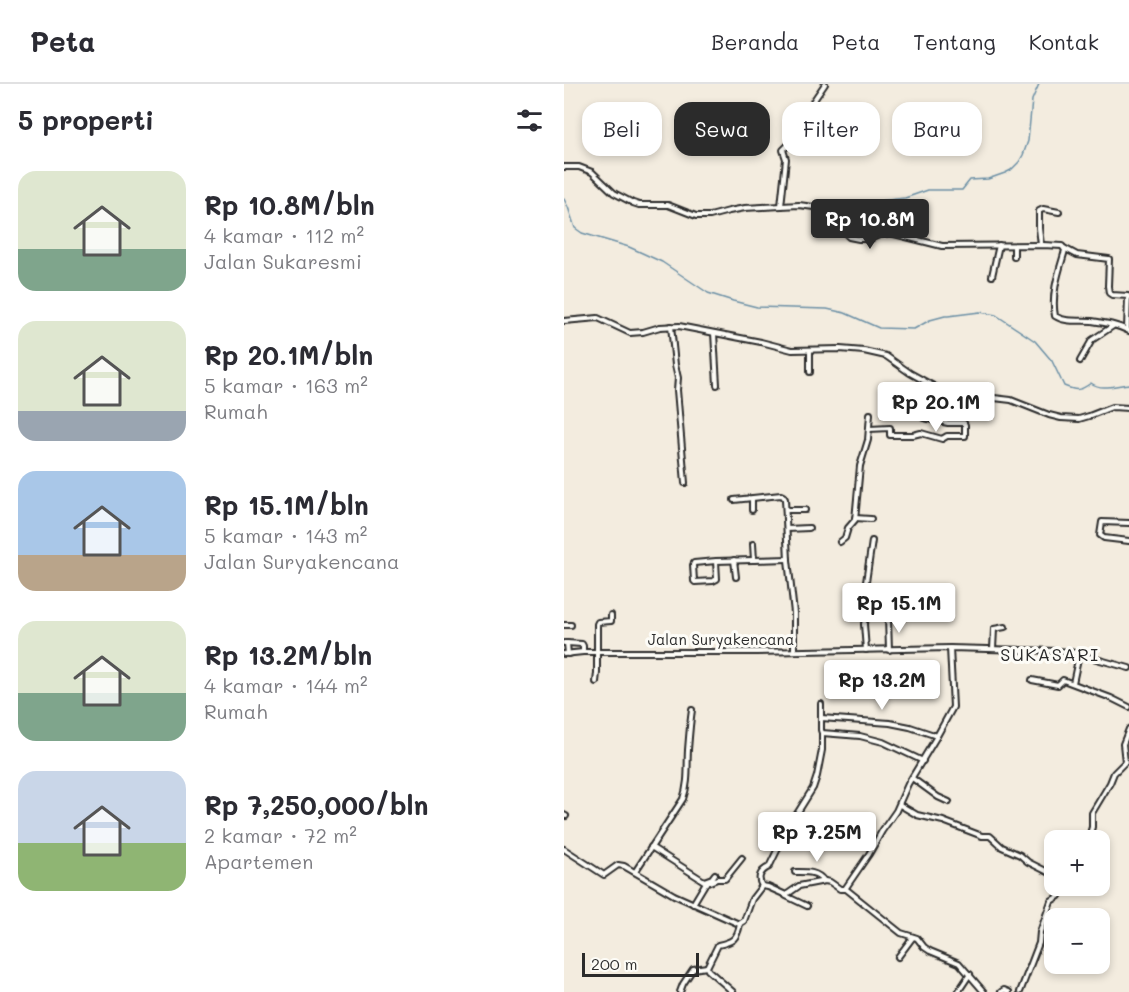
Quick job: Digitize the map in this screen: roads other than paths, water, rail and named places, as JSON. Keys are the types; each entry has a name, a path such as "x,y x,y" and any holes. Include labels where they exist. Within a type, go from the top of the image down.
{"street":[{"path":"781,206 786,159 783,150 792,141 795,132 825,84"},
{"path":"564,166 579,167 592,172 614,193 633,203 668,205 696,216 710,216 737,209 800,205 831,212 844,232 852,238 870,239 891,233 942,246 1054,245 1063,247 1077,255 1108,259 1109,294 1128,296 1128,331 1114,325 1071,321 1055,315 1055,290 1064,255 1063,247"},
{"path":"1041,245 1040,211 1043,209 1059,212"},
{"path":"992,276 999,245"},
{"path":"1014,246 1014,257"},
{"path":"564,321 598,318 630,333 643,333 660,327 686,327 792,350 864,351 881,355 942,391 953,395 1011,400 1049,415 1067,419 1089,416 1111,407 1129,408"},
{"path":"1080,361 1092,340 1114,325"},
{"path":"671,326 678,378 685,483"},
{"path":"714,333 717,385"},
{"path":"810,350 810,372"},
{"path":"966,396 966,415"},
{"path":"840,542 845,538 855,518 860,466 868,440 870,414"},
{"path":"869,429 890,428 890,435 921,433 942,439 948,436 965,436 964,423 948,423 924,418"},
{"path":"734,500 783,496 786,502 788,559 794,613 794,651"},
{"path":"752,499 752,510"},
{"path":"786,510 805,510"},
{"path":"855,518 871,519"},
{"path":"1129,523 1101,522 1100,535 1104,538 1129,541"},
{"path":"787,529 809,528"},
{"path":"866,650 864,628 868,600 866,582 872,541"},
{"path":"753,544 754,560"},
{"path":"716,561 717,579 694,581 693,563 716,561 734,560 788,559"},
{"path":"734,560 736,577"},
{"path":"596,682 598,622 611,621 611,615"},
{"path":"888,618 889,650"},
{"path":"564,625 571,625"},
{"path":"993,649 994,629 1005,627"},
{"path":"566,654 566,643 582,644 583,652"},
{"path":"846,889 900,805 905,789 954,705 950,648"},
{"name":"Jalan Suryakencana","path":"566,654 583,652 993,649 1058,651 1129,668"},
{"path":"1073,684 1079,655"},
{"path":"1032,680 1055,685 1063,680 1129,707"},
{"path":"762,886 759,876 769,867 788,828 813,788 817,776 822,750 821,704"},
{"path":"635,872 683,799 688,781 692,710"},
{"path":"821,718 891,723 938,736"},
{"path":"1091,830 1092,813 1114,773 1125,762 1123,744 1129,729"},
{"path":"822,733 856,736 883,742 923,761"},
{"path":"912,778 938,797 950,802"},
{"path":"900,805 917,815 943,821 982,836 990,836 1000,845 1044,870"},
{"path":"651,847 704,881 715,874"},
{"path":"564,849 604,875 620,865 693,904 740,924"},
{"path":"693,904 705,884 724,879 742,858"},
{"path":"795,872 812,873 822,877 825,881"},
{"path":"786,895 800,886 825,881 840,889 846,889 901,933 917,939 928,950 959,963 984,992"},
{"path":"762,886 807,906"},
{"path":"706,967 718,945 730,942 736,937 752,899 762,886"},
{"path":"1020,992 1039,943 1040,932 1049,906 1052,899 1059,896"},
{"path":"898,957 913,937"},
{"path":"680,992 693,969 706,967"},
{"path":"706,967 733,992"},
{"path":"958,992 970,974"},
{"path":"1001,992 1004,990 1009,992"}],"waterway":[{"path":"872,201 905,198 928,190 962,190 970,180 988,179 1011,170 1019,162 1028,141 1032,100 1039,84"},
{"path":"564,199 575,228 582,233 629,247 662,262 708,293 757,307 827,309 845,313 879,328 914,329 930,320 945,316 980,312 996,315 1035,341 1052,361 1064,386 1078,389 1091,383 1104,387 1129,384"}],"district":[{"name":"SUKASARI","path":"1050,654"}]}
